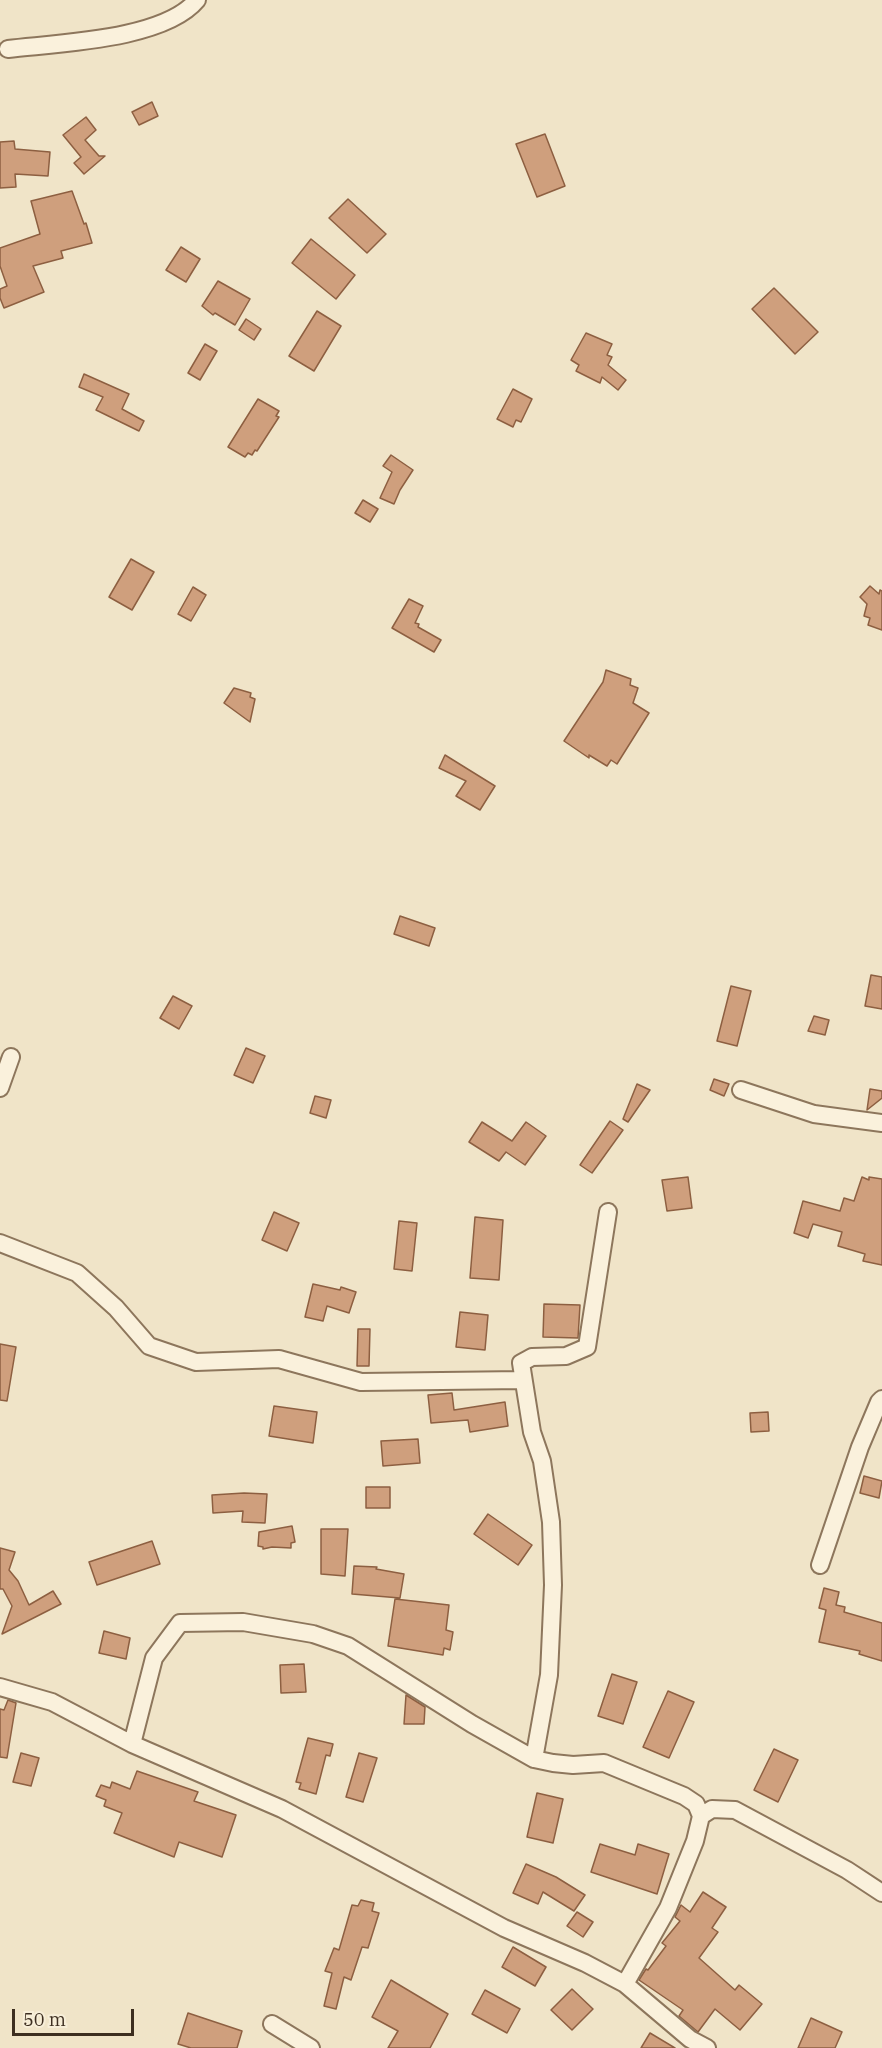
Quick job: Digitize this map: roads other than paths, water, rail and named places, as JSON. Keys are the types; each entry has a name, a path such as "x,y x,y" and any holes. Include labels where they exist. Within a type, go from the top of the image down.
{"street":[{"path":"8,49 117,36 150,29 176,18 197,0"},
{"path":"0,1088 11,1057"},
{"path":"741,1090 808,1112 882,1123"},
{"path":"534,1759 549,1676 553,1585 551,1522 542,1461 532,1432 521,1364 532,1357 566,1356 587,1347 608,1212"},
{"path":"0,1243 77,1273 116,1308 149,1346 196,1362 279,1359 361,1382 522,1380"},
{"path":"820,1565 860,1447 882,1399"},
{"path":"132,1744 154,1658 180,1623 243,1622 313,1634 348,1646 471,1724 534,1759 573,1765 604,1763 684,1796 696,1804 701,1816 695,1841 668,1908 625,1984"},
{"path":"0,1688 52,1702 132,1744 282,1809 504,1928 585,1963 625,1984 690,2039 707,2048"},
{"path":"701,1816 712,1809 735,1810 847,1870 882,1893"},
{"path":"272,2024 311,2048"}]}
